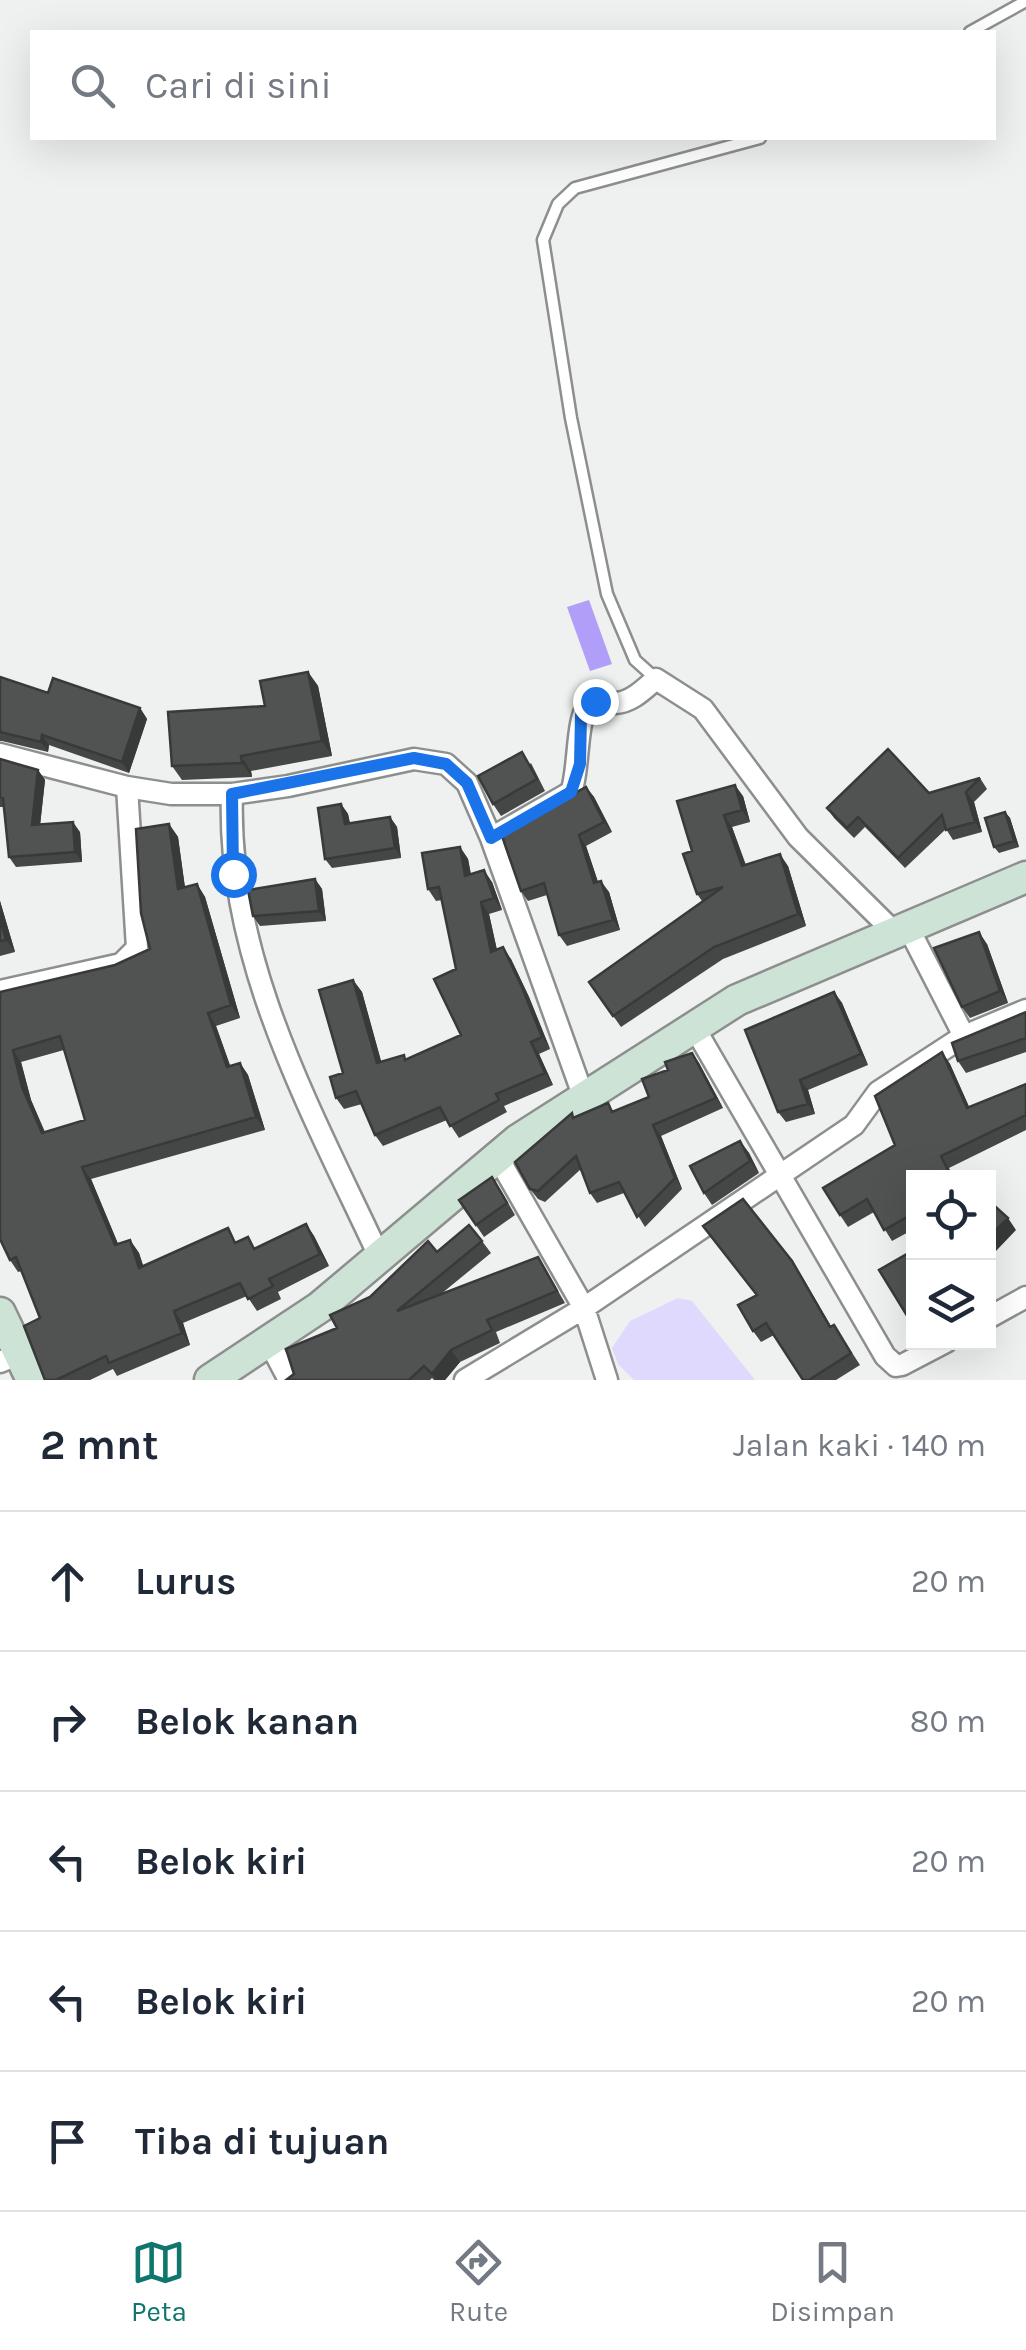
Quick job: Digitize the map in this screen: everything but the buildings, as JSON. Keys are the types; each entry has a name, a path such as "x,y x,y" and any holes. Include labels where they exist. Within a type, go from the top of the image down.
{"street":[{"path":"491,838 571,792 580,764 579,724 584,708 595,701 624,702 656,679 703,710 798,837 902,931 964,1036"},
{"path":"0,754 127,787 171,794 232,794 414,758 446,764 467,783 491,838 584,1098"},
{"path":"0,990 121,964 138,948 127,787"},
{"path":"232,794 233,874 258,975 302,1091 378,1256"},
{"path":"210,1380 270,1344 497,1156 737,1000 1026,877"},
{"path":"465,1380 584,1308 854,1125 878,1092 964,1036 1024,1017"},
{"path":"694,1027 890,1362 896,1366 910,1364 933,1350"},
{"path":"497,1156 584,1308 607,1380"},
{"path":"996,1314 1026,1297"},
{"path":"0,1313 17,1365"},
{"path":"270,1344 289,1380"}],"lane":[{"path":"974,30 1026,1"},
{"path":"656,679 636,660 607,594 571,418 542,240 558,204 574,188 753,140"}],"shaded area":[{"path":"589,600 612,664 590,671 567,607"},
{"path":"678,1298 692,1301 755,1380 634,1380 618,1364 612,1348 630,1321"}],"route":[{"path":"233,874 232,794 288,786 414,758 446,764 467,783 491,838 571,792 580,764 581,715 595,701"}]}
